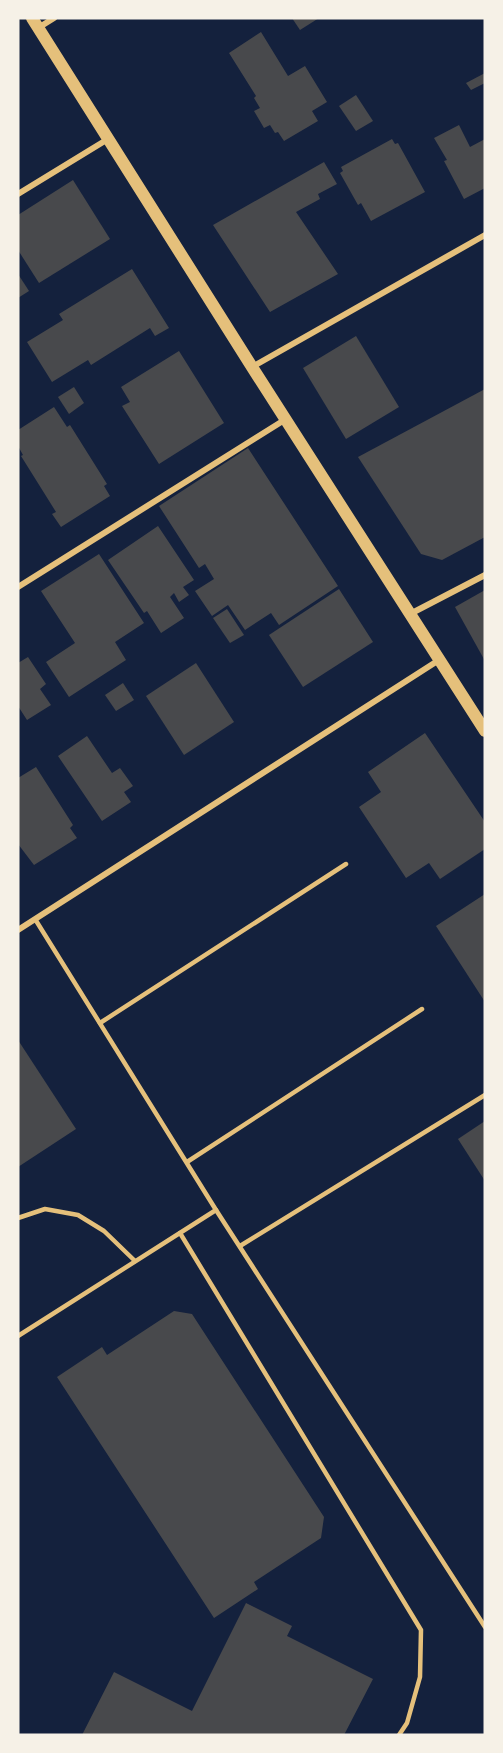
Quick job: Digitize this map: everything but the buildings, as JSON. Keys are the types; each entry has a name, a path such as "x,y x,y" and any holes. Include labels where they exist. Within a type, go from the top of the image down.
{"main road":[{"path":"35,23 485,731"}],"street":[{"path":"35,23 54,18"},
{"path":"18,194 108,139"},
{"path":"252,367 485,235"},
{"path":"18,587 286,418"},
{"path":"410,614 485,576"},
{"path":"18,930 439,660"}],"lane":[{"path":"100,1023 346,864"},
{"path":"35,918 216,1210 485,1627"},
{"path":"187,1162 422,1009"},
{"path":"240,1246 485,1095"},
{"path":"18,1218 45,1209 78,1215 104,1231 135,1261"},
{"path":"18,1336 216,1210"},
{"path":"180,1233 421,1630 420,1677 407,1723 399,1735"}]}
